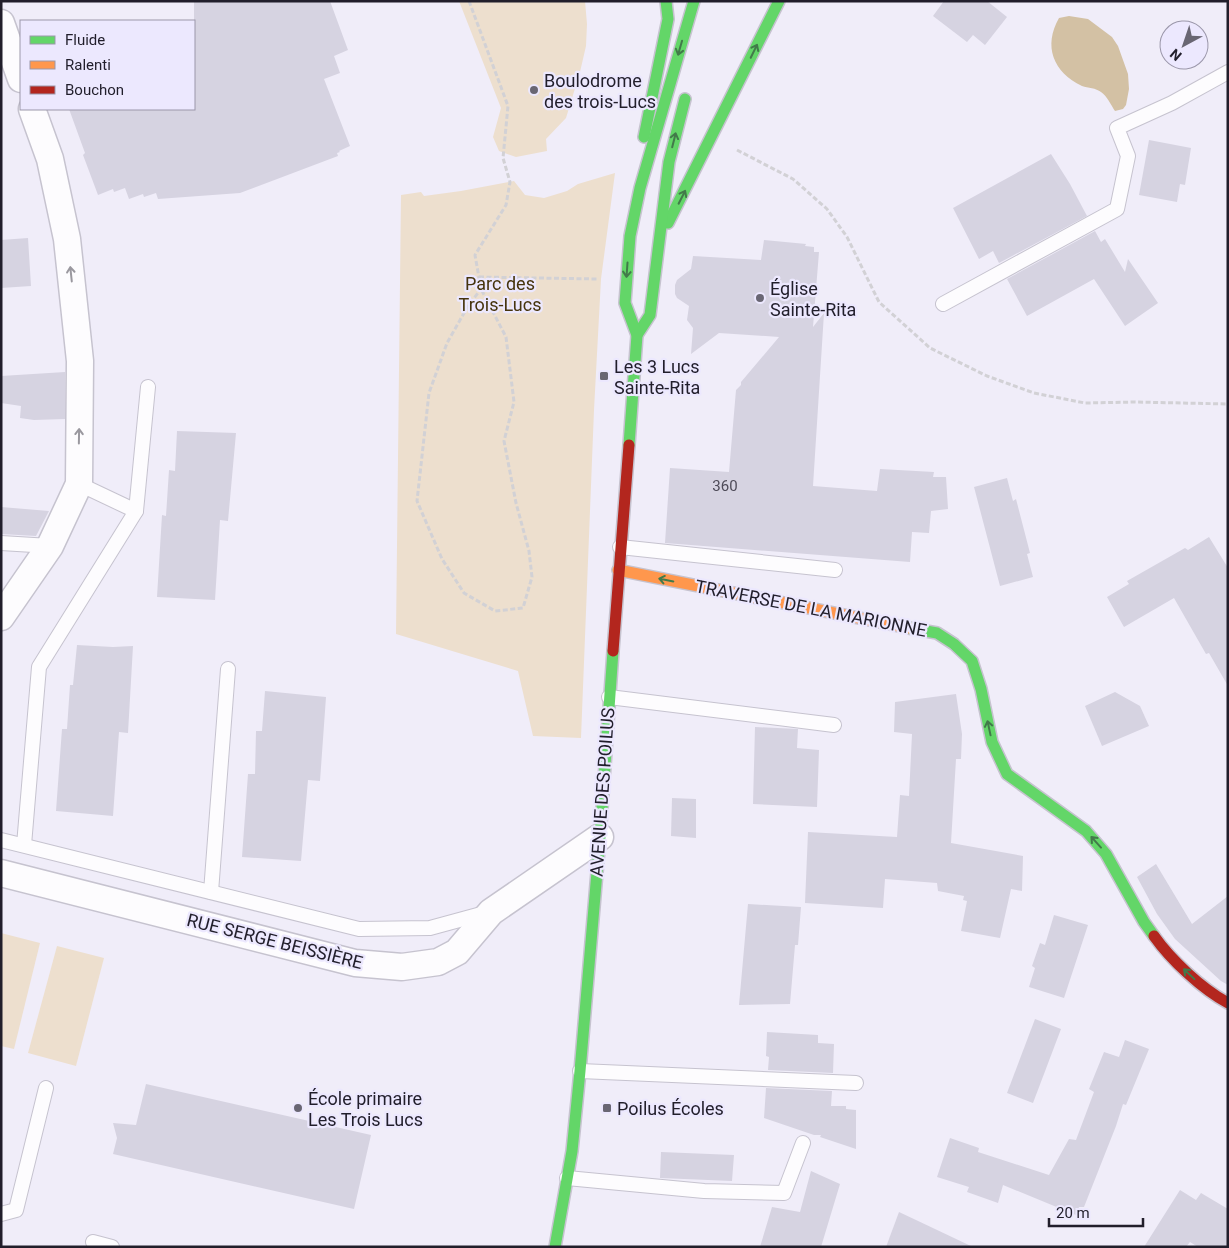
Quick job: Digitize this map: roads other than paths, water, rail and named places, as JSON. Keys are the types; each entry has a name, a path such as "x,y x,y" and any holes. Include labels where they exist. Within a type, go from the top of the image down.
{"main road":[{"name":"AVENUE DES POILUS","path":"555,1247 572,1152 580,1071 600,837 618,570 631,427 637,335 625,303 630,236 640,188 642,150 668,19 666,1"},
{"path":"640,188 694,1"},
{"path":"630,236 660,240 779,1"},
{"name":"AVENUE DES POILUS","path":"637,335 650,314 668,162 688,85"},
{"name":"TRAVERSE DE LA MARIONNE","path":"618,570 937,633 954,644 972,661 981,689 992,742 1007,774 1086,831 1106,854 1144,922 1163,949 1212,994 1228,1003"}],"street":[{"path":"1,24 20,76"},
{"path":"1,617 50,546 79,484 80,361 67,239 50,159 32,110"},
{"name":"RUE SERGE BEISSIÈRE","path":"1,873 355,963 402,967 438,962 457,952 491,912 600,837"}],"lane":[{"path":"943,304 1118,209 1128,156 1117,128 1172,103 1228,72"},
{"path":"24,845 39,667 136,511 148,387"},
{"path":"79,484 136,511"},
{"path":"1,544 50,546"},
{"path":"620,547 835,570"},
{"path":"211,892 228,669"},
{"path":"609,697 834,725"},
{"path":"1,840 359,929 430,928 491,912"},
{"path":"580,1071 856,1083"},
{"path":"1,1214 16,1210 46,1088"},
{"path":"567,1178 704,1191 784,1193 803,1143"},
{"path":"93,1242 112,1247"}],"place":[{"name":"Boulodrome des trois-Lucs","path":"534,90"},
{"name":"Église Sainte-Rita","path":"760,298"},
{"name":"Les 3 Lucs Sainte-Rita","path":"604,376"},
{"name":"École primaire Les Trois Lucs","path":"298,1108"},
{"name":"Poilus Écoles","path":"607,1108"}],"park label":[{"name":"Parc des Trois-Lucs","path":"500,293"}]}
